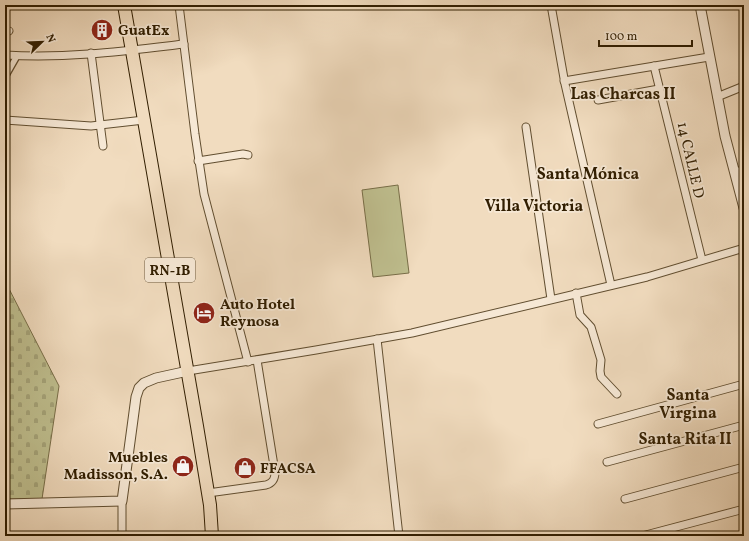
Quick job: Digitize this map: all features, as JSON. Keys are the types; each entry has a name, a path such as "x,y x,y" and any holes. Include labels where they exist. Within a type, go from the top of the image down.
{"highway":[{"name":"RN-1B","path":"124,5 188,371 208,493 212,536"}],"street":[{"path":"179,5 198,161 208,211 248,362"},
{"path":"551,5 564,81 611,286"},
{"path":"700,5 725,136 743,197 744,208"},
{"path":"5,55 41,57 132,50 184,44"},
{"path":"91,53 103,146"},
{"path":"5,77 17,56"},
{"path":"564,81 709,57"},
{"name":"14 CALLE D","path":"654,66 702,260"},
{"path":"717,97 744,86"},
{"path":"598,100 659,89"},
{"path":"5,120 80,126 144,120"},
{"path":"526,126 551,299"},
{"path":"198,161 243,154 248,156"},
{"path":"735,173 744,169"},
{"path":"122,536 122,501 136,397 139,388 144,383 156,378 188,371 377,339 445,325 647,277 744,248"},
{"path":"576,293 580,315 591,327 602,360 600,373 601,377 617,394"},
{"path":"377,339 399,536"},
{"path":"208,493 266,485 274,480 275,472 257,360"},
{"path":"598,424 744,384"},
{"path":"607,462 744,425"},
{"path":"625,499 744,467"},
{"path":"5,504 122,501"},
{"path":"642,536 744,509"}],"green space":[{"path":"398,185 409,273 373,277 362,190"},
{"path":"5,281 59,386 42,499 5,499"}],"place":[{"name":"GuatEx","path":"102,30"},
{"name":"Auto Hotel Reynosa","path":"204,313"},
{"name":"Muebles Madisson, S.A.","path":"183,466"},
{"name":"FFACSA","path":"245,468"}],"district":[{"name":"Las Charcas II","path":"623,93"},
{"name":"Santa Mónica","path":"588,173"},
{"name":"Villa Victoria","path":"534,205"},
{"name":"Santa Virgina","path":"688,403"},
{"name":"Santa Rita II","path":"685,438"}]}
